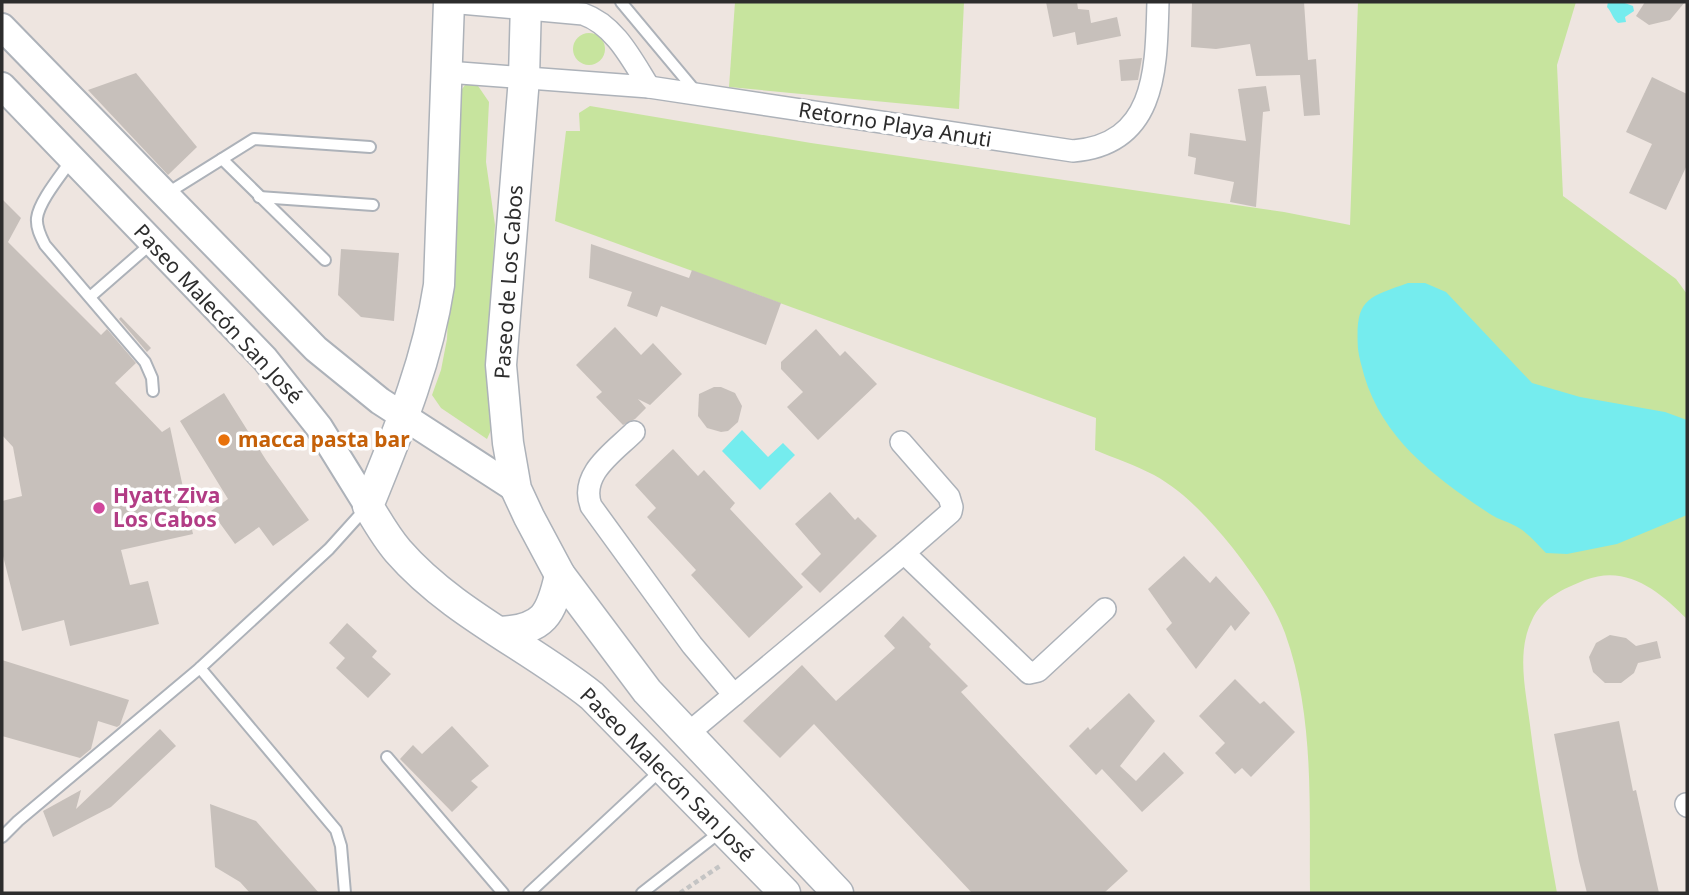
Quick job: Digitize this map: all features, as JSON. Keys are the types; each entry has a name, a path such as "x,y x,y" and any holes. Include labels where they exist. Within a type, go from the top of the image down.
{"main road":[{"path":"368,506 404,417 432,329 439,285 449,2"},
{"name":"Paseo de Los Cabos","path":"539,6 524,78 501,365 503,404 516,489 560,575 647,691"},
{"name":"Paseo Malecón San José","path":"368,506 398,551 425,579 471,615 563,673 592,696 785,893"},
{"path":"501,632 520,631 534,626 547,615 554,601 560,575"},
{"name":"Paseo Malecón San José","path":"647,691 838,893"}],"street":[{"path":"449,2 539,6 597,19 619,41 649,88"},
{"name":"Retorno Playa Anuti","path":"447,72 649,88 1073,151 1090,150 1121,134 1135,121 1147,102 1154,78 1158,2"},
{"name":"Paseo Malecón San José","path":"2,27 164,195 346,376 516,489"},
{"name":"Paseo Malecón San José","path":"2,86 287,384 319,427 368,506"},
{"path":"634,432 590,477 587,497 692,645 734,695"},
{"path":"686,735 951,512 949,497 901,442"},
{"path":"904,553 1029,673 1038,671 1105,609"}],"lane":[{"path":"440,2 449,2"},
{"path":"621,2 699,95"},
{"path":"164,195 248,142 260,139 370,148"},
{"path":"72,159 40,208 38,232 45,245 149,369 153,391"},
{"path":"222,159 325,260"},
{"path":"259,197 373,205"},
{"path":"90,297 153,243"},
{"path":"2,837 200,668 330,549 368,506"},
{"path":"200,668 336,830 341,846 345,893"},
{"path":"387,757 503,893"},
{"path":"529,893 663,769"},
{"path":"642,893 723,831"}],"path":[{"path":"680,893 720,866"}],"green space":[{"path":"735,2 964,2 959,109 729,87"},
{"path":"1358,2 1576,2 1557,65 1563,196 1676,279 1687,294 1687,619 1665,599 1641,583 1615,575 1600,576 1569,587 1547,600 1536,612 1524,645 1525,686 1557,893 1310,893 1310,795 1306,729 1295,664 1285,633 1269,599 1247,567 1196,507 1154,475 1095,450 1096,418 555,221 566,131 580,131 579,113 590,106 811,143 1284,212 1350,225"},
{"path":"589,33 601,37 605,49 601,61 589,65 577,61 573,49 577,37"},
{"path":"476,83 489,102 486,162 495,225 490,317 491,430 487,439 441,408 432,395 441,370 447,339 457,96 465,85"}],"water":[{"path":"1608,2 1622,2 1633,6 1634,11 1625,17 1626,22 1618,23 1607,7"},
{"path":"1408,283 1425,283 1446,292 1532,383 1580,397 1665,412 1687,420 1687,515 1617,544 1567,554 1546,553 1523,530 1490,514 1431,471 1398,438 1384,419 1364,375 1358,349 1359,320 1366,303 1373,297"},
{"path":"742,430 768,457 783,443 795,455 760,490 722,451"}],"building":[{"path":"1046,2 1077,2 1078,9 1089,10 1091,23 1117,17 1121,36 1077,45 1075,32 1053,37"},
{"path":"1192,2 1304,2 1308,60 1316,59 1320,115 1304,116 1300,75 1256,76 1250,44 1216,49 1191,47"},
{"path":"1645,2 1685,2 1670,20 1649,25 1636,16"},
{"path":"1142,58 1138,80 1121,81 1119,60"},
{"path":"136,73 197,147 168,175 88,90"},
{"path":"1652,77 1687,94 1687,165 1666,210 1629,193 1652,144 1626,132"},
{"path":"1266,86 1270,111 1263,112 1256,207 1230,202 1234,182 1194,174 1196,158 1188,156 1190,133 1246,141 1238,89"},
{"path":"2,199 21,218 8,242 101,335 107,329 136,363 115,383 162,432 170,427 193,534 121,550 130,585 148,581 159,624 70,646 64,620 22,631 2,552 2,501 22,496 13,447 2,435"},
{"path":"591,244 689,278 692,270 781,303 766,345 661,306 657,317 627,306 632,292 589,278"},
{"path":"341,249 399,253 394,321 361,317 338,295"},
{"path":"121,317 151,348 147,352 119,319"},
{"path":"615,327 641,355 653,343 682,374 650,405 638,399 646,408 635,419 623,425 596,397 602,392 576,365"},
{"path":"816,329 840,356 845,351 877,384 818,440 787,407 803,392 781,369 781,362"},
{"path":"714,387 735,393 742,406 738,422 728,431 707,428 698,416 699,394"},
{"path":"224,393 266,460 309,520 273,546 259,527 235,544 211,511 228,499 180,421"},
{"path":"673,449 698,476 704,470 735,503 730,509 803,587 749,638 691,575 696,570 647,517 656,508 635,485"},
{"path":"830,492 855,520 858,517 877,536 820,593 801,574 821,554 795,524"},
{"path":"1184,556 1210,583 1216,576 1250,613 1235,631 1231,625 1196,669 1166,629 1172,623 1148,589"},
{"path":"903,616 968,686 961,692 1128,871 1104,893 972,893 814,724 780,758 743,721 802,665 836,701 895,648 884,636"},
{"path":"347,623 377,651 372,657 391,674 368,698 336,668 345,658 329,643"},
{"path":"1610,635 1626,638 1636,646 1657,641 1661,658 1638,663 1634,673 1621,683 1605,683 1593,672 1589,657 1596,643"},
{"path":"2,660 129,700 120,725 117,727 98,721 91,749 80,758 2,736"},
{"path":"1235,679 1260,704 1264,701 1295,732 1251,777 1242,768 1235,774 1215,753 1225,743 1199,716"},
{"path":"1129,693 1155,721 1120,766 1136,781 1164,752 1184,773 1142,812 1102,769 1096,775 1069,746"},
{"path":"1619,721 1633,791 1636,790 1659,893 1587,893 1579,861 1554,734"},
{"path":"452,726 489,766 471,781 478,787 452,812 400,759 413,745 422,754"},
{"path":"160,729 176,746 111,807 53,837 43,811 81,790 76,809"},
{"path":"210,804 256,821 319,893 250,893 240,882 215,867"}],"place":[{"name":"macca pasta bar","path":"224,440"},
{"name":"Hyatt Ziva Los Cabos","path":"99,508"}]}
